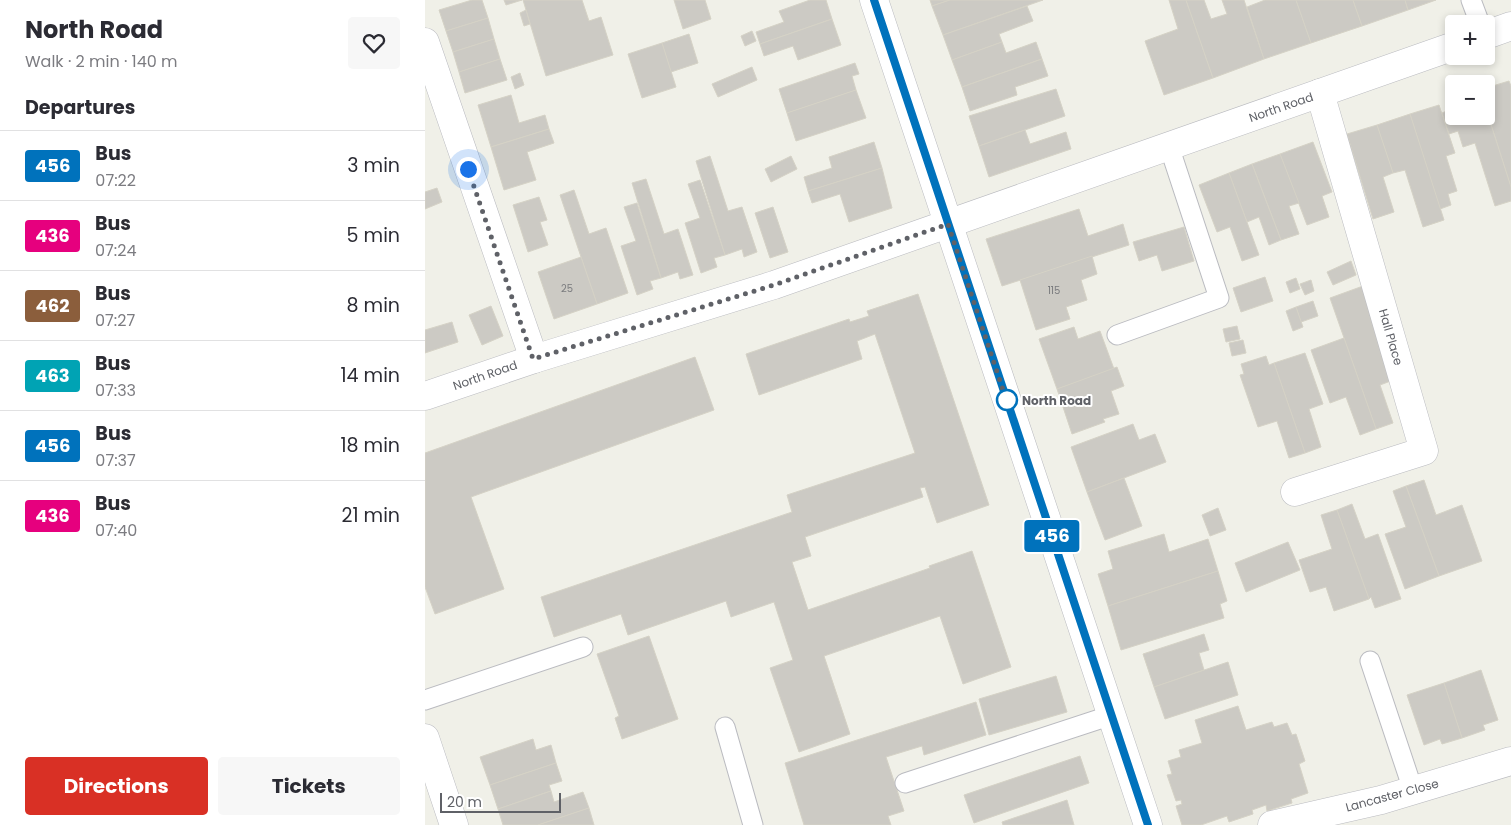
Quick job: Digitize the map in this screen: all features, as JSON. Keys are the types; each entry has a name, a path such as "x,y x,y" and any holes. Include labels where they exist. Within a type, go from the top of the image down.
{"street":[{"path":"874,0 1148,825"},
{"path":"1495,32 1511,26"},
{"path":"425,42 533,359"},
{"name":"North Road","path":"425,396 533,359 774,285 1445,49"},
{"name":"Hall Place","path":"1295,492 1424,451 1320,93"},
{"path":"427,748 455,825"},
{"name":"Lancaster Close","path":"1272,825 1413,790 1511,761"}],"lane":[{"path":"1471,0 1477,15"},
{"path":"1117,335 1219,298 1169,146"},
{"path":"425,700 583,647"},
{"path":"1370,661 1413,790"},
{"path":"905,783 1112,715"},
{"path":"725,726 747,823"}],"building":[{"path":"472,0 482,0 488,18 446,31 439,10"},
{"path":"504,0 522,0 506,5"},
{"path":"523,0 582,0 589,21 601,17 613,55 546,76"},
{"path":"674,0 705,0 711,19 683,29"},
{"path":"810,0 826,0 832,19 760,44 756,32 784,22 779,11"},
{"path":"930,0 950,0 932,6"},
{"path":"950,0 1043,0 943,35 932,6"},
{"path":"1169,0 1186,0 1213,78 1164,95 1145,41 1178,29"},
{"path":"1186,0 1204,0 1211,19 1227,14 1222,0 1244,0 1264,59 1213,78"},
{"path":"1265,0 1296,0 1311,43 1264,59 1247,7"},
{"path":"1296,0 1353,0 1362,26 1311,43"},
{"path":"1353,0 1405,0 1408,10 1362,26"},
{"path":"1405,0 1436,0 1408,10"},
{"path":"1027,6 1033,21 999,34 1002,42 952,60 943,35"},
{"path":"526,10 530,24 524,26 520,13"},
{"path":"488,18 494,39 453,52 446,31"},
{"path":"832,19 841,45 798,60 793,46 764,56 760,44"},
{"path":"752,31 756,41 745,46 741,36"},
{"path":"689,34 698,63 671,72 662,43"},
{"path":"494,39 500,59 459,72 453,52"},
{"path":"1002,42 1006,53 1036,42 1042,59 962,87 952,60"},
{"path":"662,43 676,87 642,98 628,54"},
{"path":"500,59 507,80 465,93 459,72"},
{"path":"1042,59 1048,76 1015,87 1017,95 970,111 962,87"},
{"path":"855,63 859,74 852,76 856,90 787,113 779,89"},
{"path":"752,67 757,80 718,97 712,84"},
{"path":"520,73 524,85 515,89 511,77"},
{"path":"1509,81 1511,86 1511,187 1491,125 1495,125 1495,85"},
{"path":"1056,89 1065,116 979,146 969,116"},
{"path":"856,90 866,118 796,141 787,113"},
{"path":"511,95 519,123 545,115 549,129 491,147 478,105"},
{"path":"1439,105 1455,153 1446,156 1457,191 1448,194 1451,205 1440,209 1410,114"},
{"path":"1410,114 1444,220 1423,227 1405,170 1393,173 1377,125"},
{"path":"1377,125 1393,173 1383,177 1394,212 1373,219 1347,134"},
{"path":"1446,125 1491,125 1511,187 1511,201 1495,206 1475,143 1463,147 1458,131 1449,134"},
{"path":"549,129 554,143 527,152 536,180 504,190 491,147"},
{"path":"1025,130 1030,144 1066,132 1071,149 989,177 979,146"},
{"path":"874,142 882,168 808,191 804,177 832,168 829,157"},
{"path":"1313,142 1332,192 1322,196 1329,217 1307,225 1280,154"},
{"path":"1280,154 1299,203 1289,206 1299,234 1281,240 1252,164"},
{"path":"710,156 728,211 742,207 757,252 744,257 742,249 725,255 696,161"},
{"path":"791,156 797,169 771,182 765,169"},
{"path":"1252,164 1281,240 1269,245 1259,217 1247,222 1229,173"},
{"path":"882,168 892,208 849,222 840,194 812,203 808,191"},
{"path":"1229,173 1259,255 1242,261 1230,227 1217,232 1199,185"},
{"path":"646,179 664,234 678,229 693,275 680,279 678,272 661,278 632,183"},
{"path":"700,180 725,255 714,258 717,267 701,273 685,223 700,218 688,184"},
{"path":"437,188 442,202 425,209 425,192"},
{"path":"574,190 589,234 606,228 628,293 597,304 560,195"},
{"path":"539,197 547,220 540,222 548,245 528,252 513,205"},
{"path":"637,203 661,278 650,281 653,289 637,295 621,246 636,241 624,207"},
{"path":"773,207 788,252 770,258 755,213"},
{"path":"1079,209 1088,236 1123,224 1129,245 1002,286 986,239"},
{"path":"1184,227 1194,261 1162,271 1157,255 1139,261 1133,242"},
{"path":"1092,256 1097,274 1081,280 1087,300 1066,307 1070,319 1036,330 1020,280"},
{"path":"581,257 597,304 554,319 538,272"},
{"path":"1351,261 1356,275 1333,285 1327,272"},
{"path":"1265,277 1273,301 1241,312 1233,288"},
{"path":"1296,278 1300,289 1290,293 1286,282"},
{"path":"1311,280 1314,291 1305,295 1300,284"},
{"path":"1363,286 1396,379 1380,385 1393,423 1376,429 1330,298"},
{"path":"918,294 989,505 937,523 925,487 920,488 923,497 805,537 811,556 792,562 808,610 930,568 929,566 972,551 1011,667 963,684 940,616 824,656 850,734 799,752 770,668 793,660 774,602 731,617 726,601 628,635 621,614 554,637 541,597 792,512 787,495 915,453 875,334 857,341 862,359 759,395 746,354 849,319 850,322 869,316 867,311"},
{"path":"1313,301 1318,316 1301,322 1296,307"},
{"path":"491,306 503,336 482,345 469,315"},
{"path":"1296,307 1303,327 1293,331 1286,311"},
{"path":"452,322 458,342 425,353 425,330"},
{"path":"1237,326 1240,339 1226,342 1223,329"},
{"path":"1074,327 1078,339 1100,331 1114,369 1057,389 1039,339"},
{"path":"1344,338 1376,429 1360,435 1346,397 1330,403 1311,350"},
{"path":"1243,340 1246,353 1232,356 1229,343"},
{"path":"1305,353 1323,404 1309,409 1321,447 1305,453 1274,363"},
{"path":"1266,356 1269,365 1274,363 1305,453 1289,458 1277,421 1258,427 1240,375 1244,374 1241,364"},
{"path":"695,357 714,410 471,497 504,589 435,614 425,587 425,453"},
{"path":"1117,367 1124,386 1111,391 1119,414 1103,419 1105,422 1072,434 1057,389"},
{"path":"1133,424 1139,440 1155,434 1166,462 1087,492 1071,447"},
{"path":"1124,478 1142,526 1105,540 1087,492"},
{"path":"1424,480 1436,515 1462,505 1482,561 1439,576 1406,486"},
{"path":"1406,486 1439,576 1405,589 1385,534 1406,527 1393,491"},
{"path":"1352,504 1365,539 1378,534 1401,599 1375,608 1371,597 1369,599 1337,510"},
{"path":"1218,508 1226,530 1210,536 1202,515"},
{"path":"1337,510 1369,599 1334,611 1326,587 1310,592 1299,560 1332,549 1321,515"},
{"path":"1164,534 1169,552 1208,539 1218,571 1108,606 1098,574 1113,569 1108,551"},
{"path":"1288,542 1300,570 1246,592 1235,563"},
{"path":"1218,571 1227,601 1220,604 1224,618 1121,650 1108,606"},
{"path":"1204,634 1209,650 1199,653 1204,670 1154,687 1143,654"},
{"path":"649,636 678,719 622,739 615,718 619,716 597,654"},
{"path":"1228,662 1238,695 1165,719 1154,687"},
{"path":"1481,670 1498,720 1483,725 1485,730 1462,738 1444,683"},
{"path":"1056,676 1067,712 989,735 979,699"},
{"path":"1444,683 1462,738 1442,744 1440,739 1424,745 1407,695"},
{"path":"976,702 986,735 924,755 922,746 886,757 904,811 888,816 891,825 804,825 785,763"},
{"path":"1238,706 1246,730 1272,722 1274,727 1287,723 1292,735 1296,734 1305,761 1299,764 1308,793 1291,799 1292,803 1267,811 1266,805 1252,810 1253,814 1229,822 1227,816 1201,825 1182,825 1176,806 1182,804 1181,800 1176,801 1167,775 1172,774 1168,761 1181,757 1179,750 1202,743 1195,720"},
{"path":"533,739 536,750 551,745 556,763 490,785 480,757"},
{"path":"1080,756 1089,783 974,823 964,795"},
{"path":"556,763 562,781 549,785 551,791 498,809 490,785"},
{"path":"551,791 554,802 583,792 589,808 538,825 503,825 498,809"},
{"path":"1067,800 1074,825 1003,825 1002,822"},
{"path":"589,808 594,825 538,825"}],"bus line":[{"name":"456","path":"874,0 1148,825"}],"place":[{"name":"North Road","path":"1007,400"}],"route":[{"path":"468,169 533,359 774,285 948,224 1007,402 1007,400"}]}
